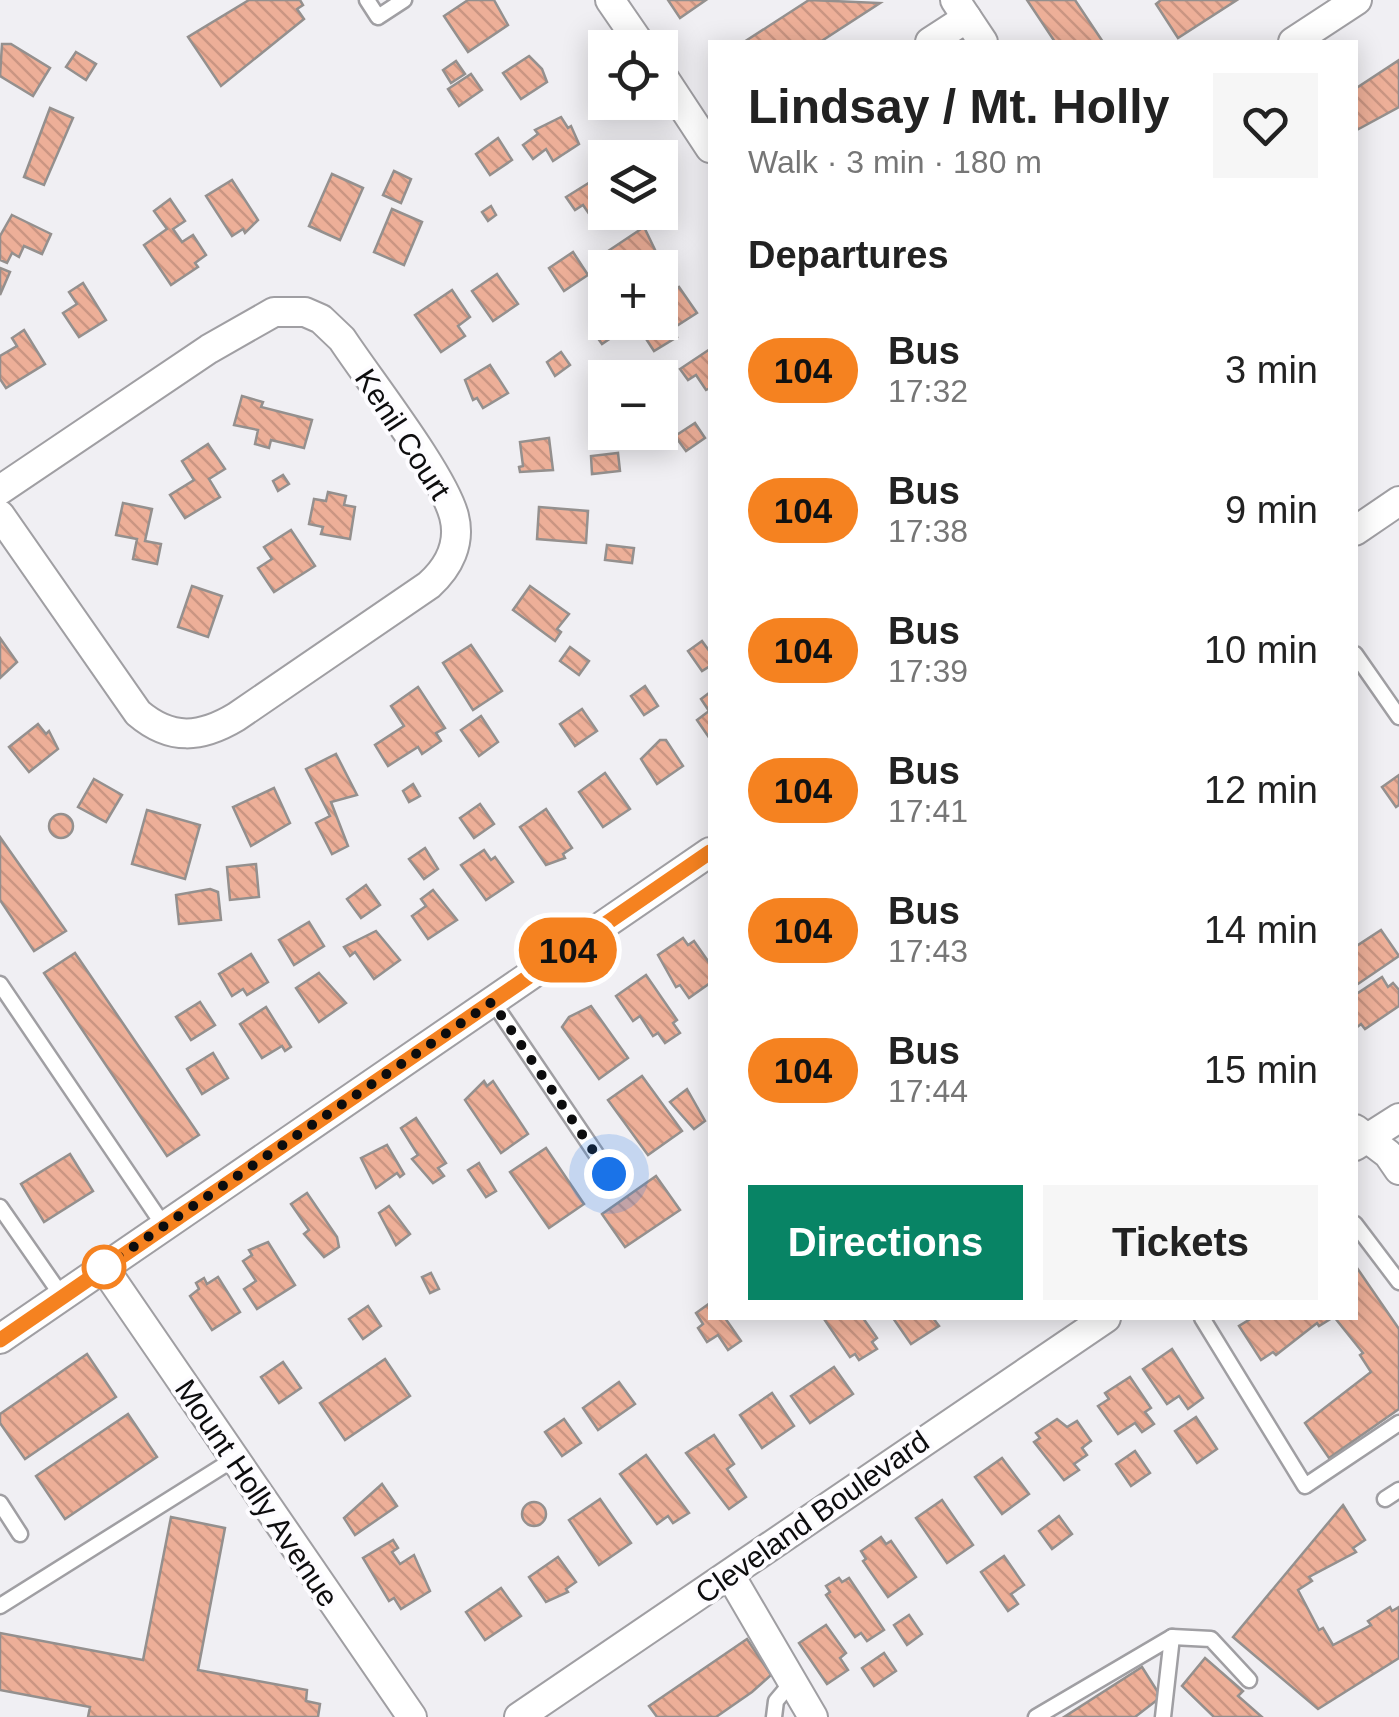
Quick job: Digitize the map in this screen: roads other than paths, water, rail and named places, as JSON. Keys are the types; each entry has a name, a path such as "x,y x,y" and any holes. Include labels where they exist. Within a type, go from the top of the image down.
{"street":[{"path":"610,0 631,30"},
{"path":"1297,40 1358,0"},
{"path":"932,40 961,9 982,40"},
{"path":"678,99 708,145"},
{"name":"Kenil Court","path":"0,490 221,341 260,319 287,310 321,319 342,339 446,496 456,530 451,558 429,585 236,717 214,730 182,735 151,724 138,713 0,515"},
{"path":"1358,529 1399,501"},
{"path":"0,1340 708,853"},
{"path":"1359,1137 1399,1118"},
{"path":"1359,1137 1388,1154 1399,1170"},
{"name":"Mount Holly Avenue","path":"104,1268 404,1714"},
{"name":"Cleveland Boulevard","path":"519,1717 1103,1320"},
{"path":"730,1575 813,1717"}],"lane":[{"path":"367,0 378,16 404,0"},
{"path":"1358,658 1399,716"},
{"path":"0,984 164,1226"},
{"path":"492,1002 609,1174"},
{"path":"0,1207 62,1296"},
{"path":"1358,1228 1399,1282"},
{"path":"1206,1320 1305,1486 1399,1423"},
{"path":"0,1606 234,1460"},
{"path":"1385,1499 1399,1490"},
{"path":"0,1504 20,1534"},
{"path":"1163,1717 1172,1637"},
{"path":"1036,1717 1172,1637 1211,1639 1249,1680"},
{"path":"774,1717 776,1702 792,1682"}]}
